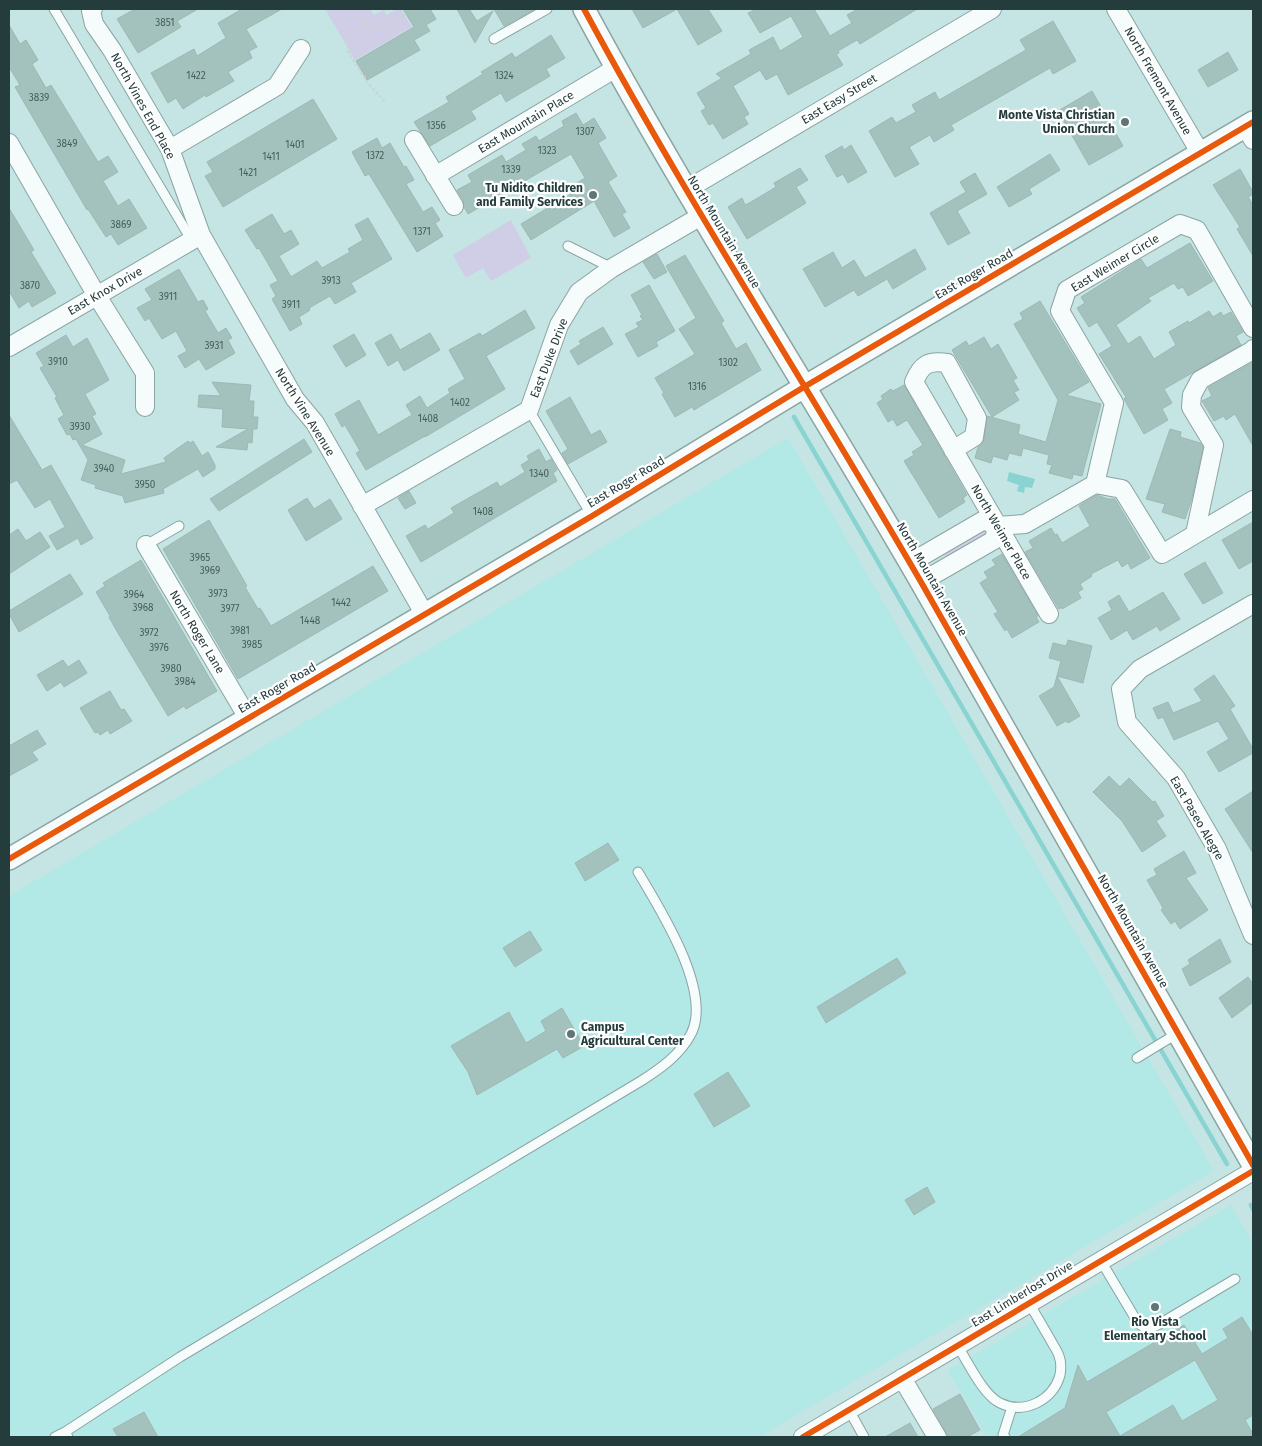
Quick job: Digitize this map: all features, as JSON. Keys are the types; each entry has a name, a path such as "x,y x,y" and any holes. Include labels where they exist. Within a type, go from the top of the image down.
{"street":[{"name":"North Vines End Place","path":"92,9 94,24 112,50 170,149 196,238"},
{"name":"North Mountain Avenue","path":"584,9 701,216 922,582 1171,1037 1253,1165"},
{"name":"East Easy Street","path":"686,190 992,9"},
{"name":"North Fremont Avenue","path":"1116,9 1200,154"},
{"path":"170,149 277,86 301,49"},
{"name":"East Mountain Place","path":"435,176 616,68"},
{"name":"East Roger Road","path":"9,859 425,615 804,387 1200,154 1251,130"},
{"path":"414,140 454,206"},
{"path":"9,143 97,296 145,373 145,407"},
{"name":"East Duke Drive","path":"362,506 529,410 559,325 579,292 612,268 701,216"},
{"name":"East Weimer Circle","path":"1095,484 1114,403 1060,311 1067,290 1180,224 1197,230 1253,328"},
{"name":"East Knox Drive","path":"9,347 196,238"},
{"name":"North Vine Avenue","path":"196,238 295,399 315,423 425,615"},
{"path":"1196,534 1214,444 1191,407 1192,395 1200,380 1253,350 1253,348"},
{"name":"North Weimer Place","path":"953,450 974,437 977,418 947,363 934,361 920,370 914,382 953,450 1049,614"},
{"path":"910,563 984,520 998,526 1024,524 1095,484 1122,489 1162,554 1253,500"},
{"path":"922,582 994,540 998,526"},
{"name":"North Roger Lane","path":"146,545 248,718"},
{"name":"East Paseo Alegre","path":"1253,604 1140,669 1121,689 1127,722 1176,778 1217,849 1253,935"},
{"name":"East Limberlost Drive","path":"803,1437 1253,1171"},
{"path":"902,1378 937,1437"}],"lane":[{"path":"54,9 196,238"},
{"path":"494,39 547,9"},
{"path":"568,246 612,268"},
{"path":"529,410 592,516"},
{"path":"146,545 179,526"},
{"path":"55,1437 66,1434 188,1352 661,1069 678,1052 691,1034 696,1016 696,995 686,962 652,895 638,872"},
{"path":"1137,1058 1171,1037"},
{"path":"1101,1261 1138,1323 1146,1329 1158,1325 1235,1279"},
{"path":"957,1346 988,1395 999,1403 1012,1407 1026,1407 1039,1403 1050,1394 1057,1383 1061,1370 1060,1356 1029,1303"},
{"path":"1004,1437 1012,1407"},
{"path":"849,1410 864,1437"}],"path":[{"path":"357,9 366,24 375,28 387,25 406,14"},
{"path":"366,24 349,38 348,52 368,83 386,103"}],"shaded area":[{"path":"325,9 370,9 374,15 384,10 386,15 401,9 412,27 355,60"},
{"path":"511,220 531,258 491,281 483,268 466,278 453,255"},
{"name":"Campus Agricultural Center","path":"788,438 1214,1171 759,1437 9,1437 9,896"},
{"path":"1009,472 1035,479 1032,488 1025,487 1024,493 1017,491 1019,485 1007,481"},
{"path":"986,527 988,535 948,558 942,553"},
{"name":"Rio Vista Elementary School","path":"1231,1205 1253,1244 1253,1437 987,1437 948,1370"}],"building":[{"path":"135,9 198,9 177,21 181,27 138,53 117,19"},
{"path":"242,9 282,9 246,29 257,47 249,51 252,58 228,72 234,81 206,97 205,95 183,109 176,98 168,103 151,73 194,49 197,56 226,38 218,23"},
{"path":"403,9 430,9 436,19 426,25 430,31 414,40 420,50 367,80 356,61 414,27"},
{"path":"457,9 469,9 477,21 493,11 475,43"},
{"path":"494,9 535,9 504,26"},
{"path":"632,9 677,9 643,28"},
{"path":"677,9 708,9 722,31 698,45"},
{"path":"757,9 814,9 830,36 852,23 847,15 858,9 917,9 860,44 857,40 838,51 839,53 836,54 843,65 788,95 777,74 766,80 760,70 733,86 749,114 744,117 748,124 723,139 713,123 709,125 701,111 706,108 697,93 722,78 716,74 751,54 749,50 773,37 780,51 803,37 791,16 760,33 748,13"},
{"path":"1053,21 1076,61 1053,74 1050,68 951,125 954,130 934,142 930,135 909,147 919,164 895,177 869,131 892,117 896,123 916,112 912,105 935,92 939,100 1026,50 1020,40"},
{"path":"9,25 20,44 26,40 38,60 32,64 46,88 51,85 98,162 108,156 118,172 103,181 118,206 129,199 147,228 118,245 111,234 106,237 87,210 15,87 20,85 9,67"},
{"path":"551,35 565,58 546,69 550,76 506,102 501,93 471,111 476,119 430,146 414,122 449,102 446,97 483,74 481,72 512,53 515,58"},
{"path":"1228,52 1238,70 1208,87 1198,70"},
{"path":"1092,91 1123,146 1089,165 1058,111"},
{"path":"313,99 337,139 223,207 205,176 213,172 207,162"},
{"path":"576,113 583,125 594,118 606,138 598,143 617,176 608,182 626,212 622,214 630,228 614,237 594,201 531,240 521,224 571,194 567,189 585,178 571,154 468,214 457,190 472,182 468,175 502,155 506,162 526,150 522,144 536,136 539,141 564,126 562,121"},
{"path":"377,138 382,148 390,143 404,167 406,166 414,180 406,184 423,212 432,207 440,220 435,223 443,236 417,252 369,174 365,176 352,152"},
{"path":"851,145 867,172 848,183 843,174 837,177 825,156 842,146 844,150"},
{"path":"1050,154 1060,170 1029,189 1032,194 1009,207 997,187"},
{"path":"800,168 808,180 796,187 806,203 747,239 728,207 742,198 745,205 751,202 776,187 774,183"},
{"path":"1240,169 1253,192 1248,197 1253,205 1253,256 1237,229 1240,227 1213,185"},
{"path":"975,173 987,194 957,211 970,233 948,245 930,213 966,192 960,182"},
{"path":"9,208 34,250 31,252 56,293 32,307 29,301 19,308 9,291"},
{"path":"272,214 284,234 291,230 299,244 279,256 291,277 317,261 322,268 350,252 348,249 363,240 355,225 368,218 392,259 351,283 356,292 335,304 330,296 309,308 310,310 299,317 302,324 290,331 272,299 276,296 270,285 278,281 259,248 257,249 245,230"},
{"path":"1190,243 1213,281 1188,296 1183,287 1178,289 1174,283 1148,298 1151,301 1116,325 1128,344 1140,336 1154,359 1176,345 1169,332 1209,311 1213,317 1221,312 1223,316 1231,312 1243,332 1236,336 1241,345 1164,389 1172,403 1162,409 1168,420 1144,434 1124,399 1126,397 1099,354 1112,346 1097,322 1089,327 1077,308 1085,303 1081,297 1141,259 1147,268"},
{"path":"915,249 926,269 893,289 887,279 858,296 854,290 825,307 803,269 833,252 842,268 854,260 865,278"},
{"path":"657,254 667,272 654,279 643,262"},
{"path":"685,255 724,321 721,323 736,349 746,343 761,370 694,410 692,407 675,417 655,378 695,354 679,329 696,318 666,266"},
{"path":"179,269 198,302 203,300 208,309 205,311 218,333 226,328 232,338 228,340 235,353 206,370 199,359 185,368 178,356 187,351 176,331 162,339 149,318 145,321 137,308 152,300 145,289"},
{"path":"649,285 675,331 656,342 658,346 638,357 625,334 639,327 636,323 643,320 631,295"},
{"path":"1040,301 1089,382 1066,395 1101,404 1082,476 1073,474 1072,479 1049,473 1052,465 1047,464 1049,455 1023,448 1021,456 1009,453 1007,460 993,456 991,463 975,458 978,447 983,443 987,416 1020,425 1018,434 1046,442 1058,400 1014,324 1023,319 1020,313"},
{"path":"525,310 535,328 486,356 505,389 366,470 356,453 360,451 345,425 342,427 335,414 359,400 378,435 412,415 406,405 420,396 427,408 450,393 448,389 465,379 449,350 480,333 482,336"},
{"path":"603,327 613,344 578,365 570,351 581,344 579,341"},
{"path":"430,333 440,350 404,371 398,360 388,366 375,343 391,334 400,350"},
{"path":"354,334 366,355 346,367 333,346"},
{"path":"66,335 73,347 87,338 109,380 85,394 96,414 92,416 102,434 82,445 125,460 121,474 166,462 164,458 188,441 190,443 193,441 202,456 208,452 215,465 215,469 203,477 198,469 163,489 164,493 125,503 123,496 95,488 96,485 81,480 88,460 76,439 73,440 70,434 67,435 58,419 64,415 55,398 57,397 40,368 44,366 36,353"},
{"path":"984,337 991,349 998,344 1017,378 1013,380 1019,390 1014,392 1019,400 992,417 952,350 966,341 969,346"},
{"path":"1252,363 1253,446 1235,414 1226,420 1224,416 1214,421 1202,401 1212,396 1208,388"},
{"path":"212,382 251,385 249,401 254,401 253,417 258,417 257,429 253,429 252,443 248,442 247,450 216,447 248,429 222,427 223,409 198,407 199,395 221,396"},
{"path":"904,385 967,495 963,498 965,502 939,518 904,461 914,455 912,452 923,445 907,420 897,426 893,419 888,422 877,403 883,399 881,396 891,389 893,391"},
{"path":"570,397 591,435 600,430 607,442 568,464 562,453 568,449 546,411"},
{"path":"9,415 42,470 51,465 93,538 81,545 78,538 57,550 49,536 65,527 50,499 35,508 17,480 9,484"},
{"path":"1170,429 1181,432 1180,437 1200,443 1203,447 1192,498 1185,519 1162,512 1165,504 1146,499"},
{"path":"304,439 312,452 219,511 210,499"},
{"path":"539,449 546,462 551,459 557,470 553,473 557,481 421,562 406,536 425,525 428,529 454,513 451,508 497,482 500,487 525,472 521,465 529,460 527,456"},
{"path":"409,491 416,503 405,509 398,498"},
{"path":"1097,495 1108,499 1115,499 1150,558 1131,569 1128,563 1122,567 1118,560 1091,574 1092,576 1080,584 1083,589 1078,592 1081,598 1059,609 1025,552 1033,548 1029,541 1051,528 1062,543 1090,526 1079,506"},
{"path":"307,498 314,509 330,499 342,519 306,541 288,510"},
{"path":"209,520 247,586 245,587 271,626 373,566 388,591 238,679 163,549"},
{"path":"1253,522 1253,561 1239,569 1222,540"},
{"path":"18,529 26,541 40,532 50,547 9,574 9,535"},
{"path":"1002,554 1038,616 1036,617 1039,622 1012,638 994,614 998,612 980,583 988,578 984,572 996,565 992,560"},
{"path":"141,560 217,691 186,709 184,706 168,716 115,628 96,592 105,586 103,583"},
{"path":"1205,562 1223,593 1203,604 1184,574"},
{"path":"70,574 83,594 19,632 9,611"},
{"path":"1163,592 1180,619 1160,631 1157,626 1133,640 1127,630 1111,640 1098,618 1112,610 1108,602 1119,595 1129,612"},
{"path":"1068,640 1092,646 1083,683 1057,676 1080,716 1068,723 1066,721 1057,726 1039,696 1054,687 1061,661 1049,658 1053,643 1066,646"},
{"path":"63,660 68,667 79,660 87,673 64,687 61,682 47,691 37,675"},
{"path":"1214,675 1235,706 1230,709 1253,749 1253,753 1219,772 1207,752 1229,739 1218,721 1174,740 1163,717 1158,719 1153,708 1168,702 1173,713 1202,701 1194,689"},
{"path":"110,691 121,710 124,709 132,721 110,734 108,730 100,735 98,732 95,733 80,708"},
{"path":"37,730 46,744 32,752 38,760 9,776 9,746"},
{"path":"1109,776 1120,787 1129,778 1153,802 1155,801 1164,816 1156,821 1166,836 1142,852 1122,821 1093,792"},
{"path":"1253,791 1253,853 1225,809"},
{"path":"608,843 619,860 585,881 575,863"},
{"path":"1184,851 1196,873 1186,878 1208,910 1180,929 1175,921 1171,924 1161,910 1163,908 1147,880 1157,875 1154,869"},
{"path":"530,931 542,950 515,967 503,948"},
{"path":"1220,939 1231,962 1190,986 1182,969 1190,964 1188,960"},
{"path":"897,958 906,973 826,1023 817,1007"},
{"path":"1248,977 1253,984 1253,1002 1232,1018 1219,998"},
{"path":"562,1008 584,1046 563,1058 557,1049 477,1095 468,1072 451,1046 509,1012 526,1043 546,1031 541,1021"},
{"path":"728,1072 750,1106 714,1127 694,1094"},
{"path":"927,1187 935,1202 914,1215 905,1200"},
{"path":"1242,1317 1253,1335 1253,1415 1245,1420 1253,1437 1018,1437 1065,1408 1078,1365 1087,1382 1184,1325 1202,1354 1228,1338 1223,1329","holes":["1195,1360 1218,1400 1182,1421 1173,1405 1120,1436 1106,1412"]},
{"path":"960,1394 980,1430 967,1437 948,1437 933,1409"},
{"path":"144,1412 158,1437 118,1437 113,1429"},
{"path":"910,1423 918,1437 885,1437"}],"waterway":[{"path":"794,417 1227,1164"},
{"path":"1251,1205 1253,1209"}],"cycle path":[{"path":"584,9 665,154 921,582 1253,1165"},
{"path":"9,859 592,516 804,387 1253,122"},
{"path":"803,1437 1253,1171"}],"place":[{"name":"Monte Vista Christian Union Church","path":"1125,122"},
{"name":"Tu Nidito Children and Family Services","path":"593,195"},
{"name":"Campus Agricultural Center","path":"571,1034"},
{"name":"Rio Vista Elementary School","path":"1155,1307"}]}
